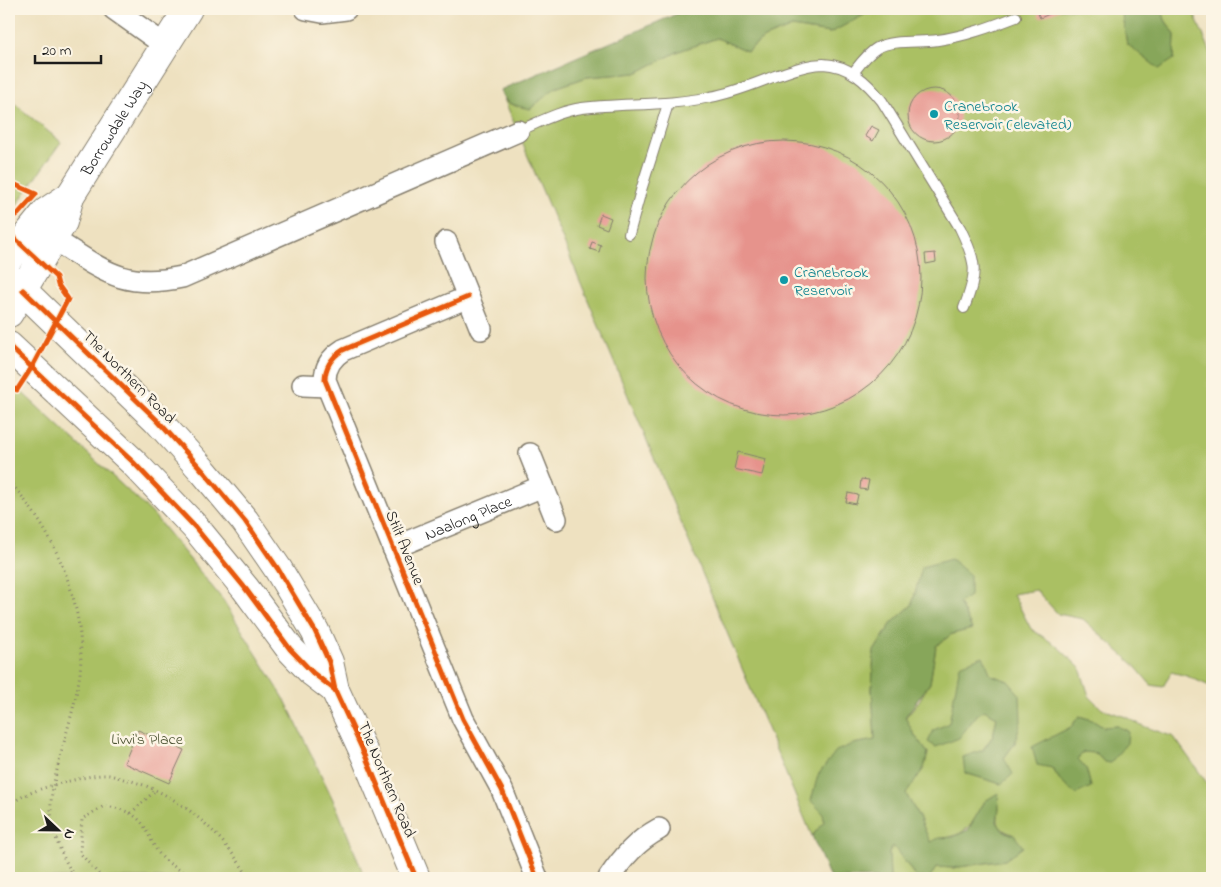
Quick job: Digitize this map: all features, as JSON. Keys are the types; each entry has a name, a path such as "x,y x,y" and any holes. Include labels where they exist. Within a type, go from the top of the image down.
{"main road":[{"name":"Borrowdale Way","path":"9,313 16,284 53,239 63,222 70,196 188,9"},
{"name":"Borrowdale Way","path":"9,258 46,212 70,196"},
{"name":"The Northern Road","path":"16,284 157,420 245,521 278,569 315,631 329,662 334,690 365,755 416,878"},
{"name":"The Northern Road","path":"9,346 133,462 189,521 245,588 290,649 313,674 334,690"}],"street":[{"path":"114,9 166,46"},
{"path":"306,9 322,12 346,9"},
{"path":"53,239 94,265 122,278 133,281 152,282 182,277 518,132"},
{"path":"446,242 481,329"},
{"path":"303,385 327,386 325,375 328,366 336,355 343,350 468,297"},
{"name":"Stilt Avenue","path":"327,386 463,719 502,790 537,878"},
{"path":"530,454 556,519"},
{"name":"Naalong Place","path":"393,548 543,486"},
{"path":"609,878 620,861 636,844 659,829"}],"lane":[{"path":"853,73 866,56 878,47 900,42 936,41 968,35 1016,17"},
{"path":"518,132 561,113 580,108 668,104 711,97 733,92 801,67 822,64 836,66 853,73 872,88 882,101 964,235 975,264 974,279 964,308"},
{"path":"630,234 642,187 668,104"}],"path":[{"path":"9,482 36,518 58,555 76,607 80,672 75,701 53,785 51,811 56,838 63,858 75,878"},
{"path":"9,805 21,796 53,785 86,777 109,775 144,784 169,796 198,816 221,840 249,878"},
{"path":"131,813 156,790"},
{"path":"102,878 80,853 82,819 104,806 131,813 144,826 150,840 163,859 194,878"}],"green space":[{"path":"688,9 871,9 864,15 830,33 792,27 764,38 747,51 717,38 679,51 636,73 587,77 555,88 530,109 508,102 502,95 500,90"},
{"path":"871,9 1121,9 1127,44 1174,59 1175,35 1165,20 1162,9 1192,9 1212,55 1212,687 1187,676 1171,672 1163,687 1151,685 1133,664 1083,619 1058,614 1036,590 1013,594 1031,629 1057,646 1080,668 1089,696 1102,709 1174,737 1212,790 1212,878 929,878 937,867 953,868 1005,860 1014,835 999,825 999,807 985,801 969,827 964,831 930,842 906,794 924,768 928,753 915,736 905,718 919,701 930,683 936,646 952,634 972,629 959,603 917,587 912,605 892,623 874,651 872,689 875,740 853,744 823,813 825,822 812,836 504,99 510,104 530,109 555,88 587,77 636,73 679,51 717,38 747,51 764,38 792,27 830,33","holes":["991,675 1008,681 1015,743 1004,758 1001,784 965,773 993,736 997,717 984,709 977,715 934,730 949,724 954,697","1079,716 1092,720 1103,728 1117,726 1104,762 1096,753 1083,752 1077,759 1086,768 1091,787 1062,783 1052,768 1055,736 1071,727"]},
{"path":"1121,9 1162,9 1165,20 1175,35 1174,59 1159,69 1127,44"},
{"path":"9,99 61,142 13,210 9,210"},
{"name":"Livvi's Place","path":"14,385 152,513 223,600 285,700 337,808 365,878 9,878 9,392"},
{"path":"951,559 970,575 970,596 959,603 972,629 952,634 936,646 930,683 905,717 915,736 928,753 924,768 906,794 930,842 939,838 953,837 968,830 985,801 998,793 997,822 1003,831 1014,835 1023,847 1005,860 953,868 937,867 929,878 916,878 893,846 889,853 890,878 830,878 812,836 824,822 823,813 811,801 818,775 836,751 853,744 875,740 872,689 874,651 892,623 912,605 922,567"},
{"path":"983,656 991,675 1008,681 1020,695 1021,721 1015,743 1004,758 1013,774 1001,784 965,773 963,757 983,750 993,736 997,717 984,710 977,715 959,738 936,747 928,742 934,730 949,723 960,665"},
{"path":"1079,716 1092,720 1103,727 1117,726 1128,731 1127,743 1110,763 1104,762 1096,753 1083,752 1078,759 1086,768 1091,787 1076,794 1062,783 1052,768 1037,765 1032,747 1071,727"},
{"path":"893,845 916,878 890,878 889,853"}],"building":[{"path":"1036,9 1061,9 1040,18"},
{"name":"Cranebrook Reservoir (elevated)","path":"934,89 944,91 952,97 958,105 960,115 958,125 952,133 944,139 934,141 924,139 916,133 910,125 908,115 910,105 916,97 924,91"},
{"path":"871,126 879,130 873,141 865,136"},
{"name":"Cranebrook Reservoir","path":"784,141 811,144 836,151 860,164 881,181 898,202 911,226 918,251 921,278 918,305 911,330 898,354 881,375 860,392 836,405 811,412 784,415 757,412 732,405 708,392 687,375 670,354 657,330 650,305 647,278 650,251 657,226 670,202 687,181 708,164 732,151 757,144"},
{"path":"601,214 611,218 607,229 597,225"},
{"path":"592,242 601,245 599,252 590,249"},
{"path":"935,253 936,262 926,264 925,254"},
{"path":"738,452 766,459 762,475 734,469"},
{"path":"861,479 869,480 867,490 860,489"},
{"path":"848,493 858,495 856,504 846,502"},
{"path":"138,730 184,750 169,783 124,763"}],"cycle path":[{"path":"9,182 36,194 18,214 9,219"},
{"path":"9,233 56,277 58,285 68,299 32,367 17,390 9,387"},
{"path":"23,290 157,420 245,521 278,569 315,631 329,662 335,690 365,755 416,878"},
{"path":"468,297 343,350 330,363 326,371 325,380 463,719 502,790 537,878"},
{"path":"9,346 133,462 195,527 245,588 290,649 313,673 335,690"}],"place":[{"name":"Cranebrook Reservoir (elevated)","path":"934,114"},
{"name":"Cranebrook Reservoir","path":"784,280"}]}
